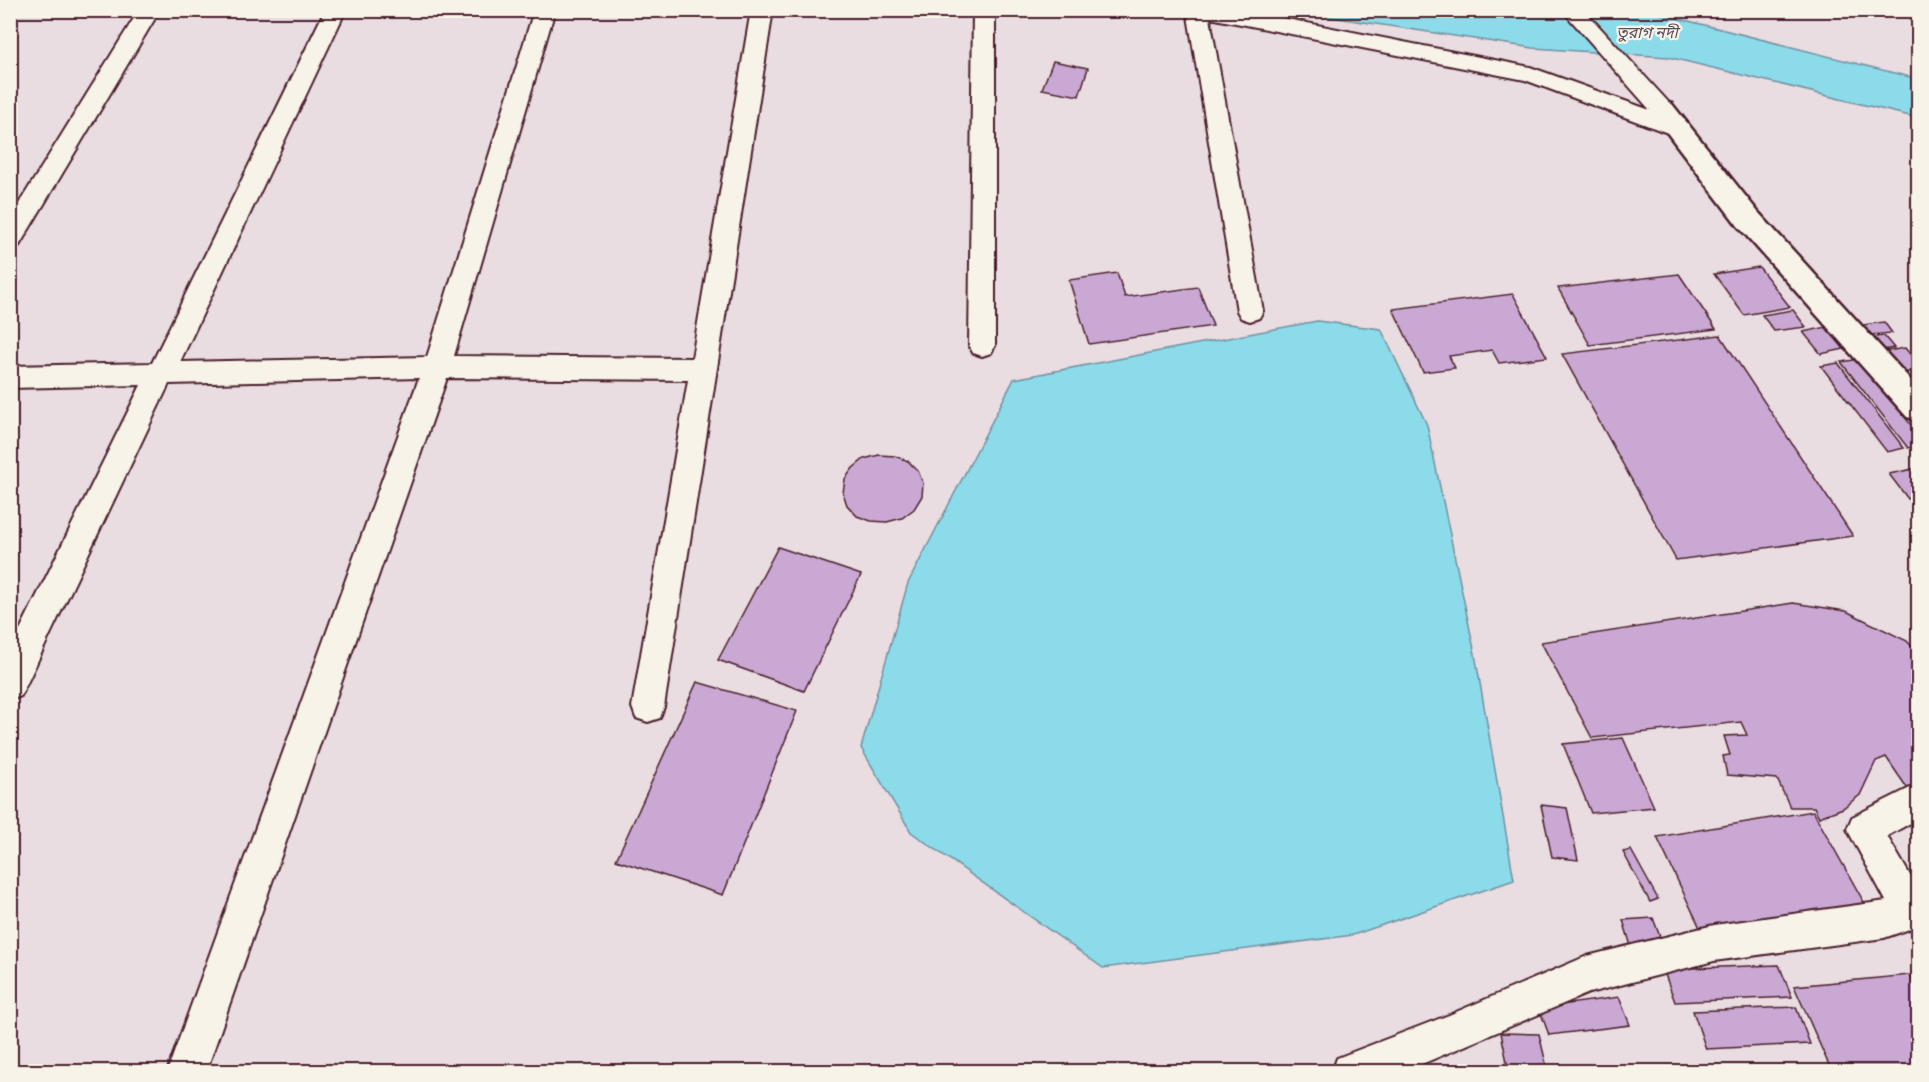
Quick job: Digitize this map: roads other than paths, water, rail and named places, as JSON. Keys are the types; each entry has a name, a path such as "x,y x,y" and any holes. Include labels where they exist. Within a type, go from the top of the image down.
{"street":[{"path":"10,240 150,10"},
{"path":"10,685 336,10"},
{"path":"186,1071 437,368 545,10"},
{"path":"648,707 762,10"},
{"path":"982,345 984,10"},
{"path":"1198,10 1250,311"},
{"path":"1205,10 1530,74 1670,119"},
{"path":"1572,10 1670,119 1748,219 1918,408"},
{"path":"10,377 437,368 703,369"},
{"path":"1351,1071 1453,1033 1587,975 1714,943 1884,920 1911,911 1864,829 1918,801"}],"water":[{"name":"তুরাগ নদী","path":"1291,11 1649,11 1918,79 1918,118 1668,57 1533,48"},
{"path":"1317,321 1381,329 1427,425 1475,654 1514,880 1353,935 1103,968 911,832 861,748 908,583 1014,379"}]}
